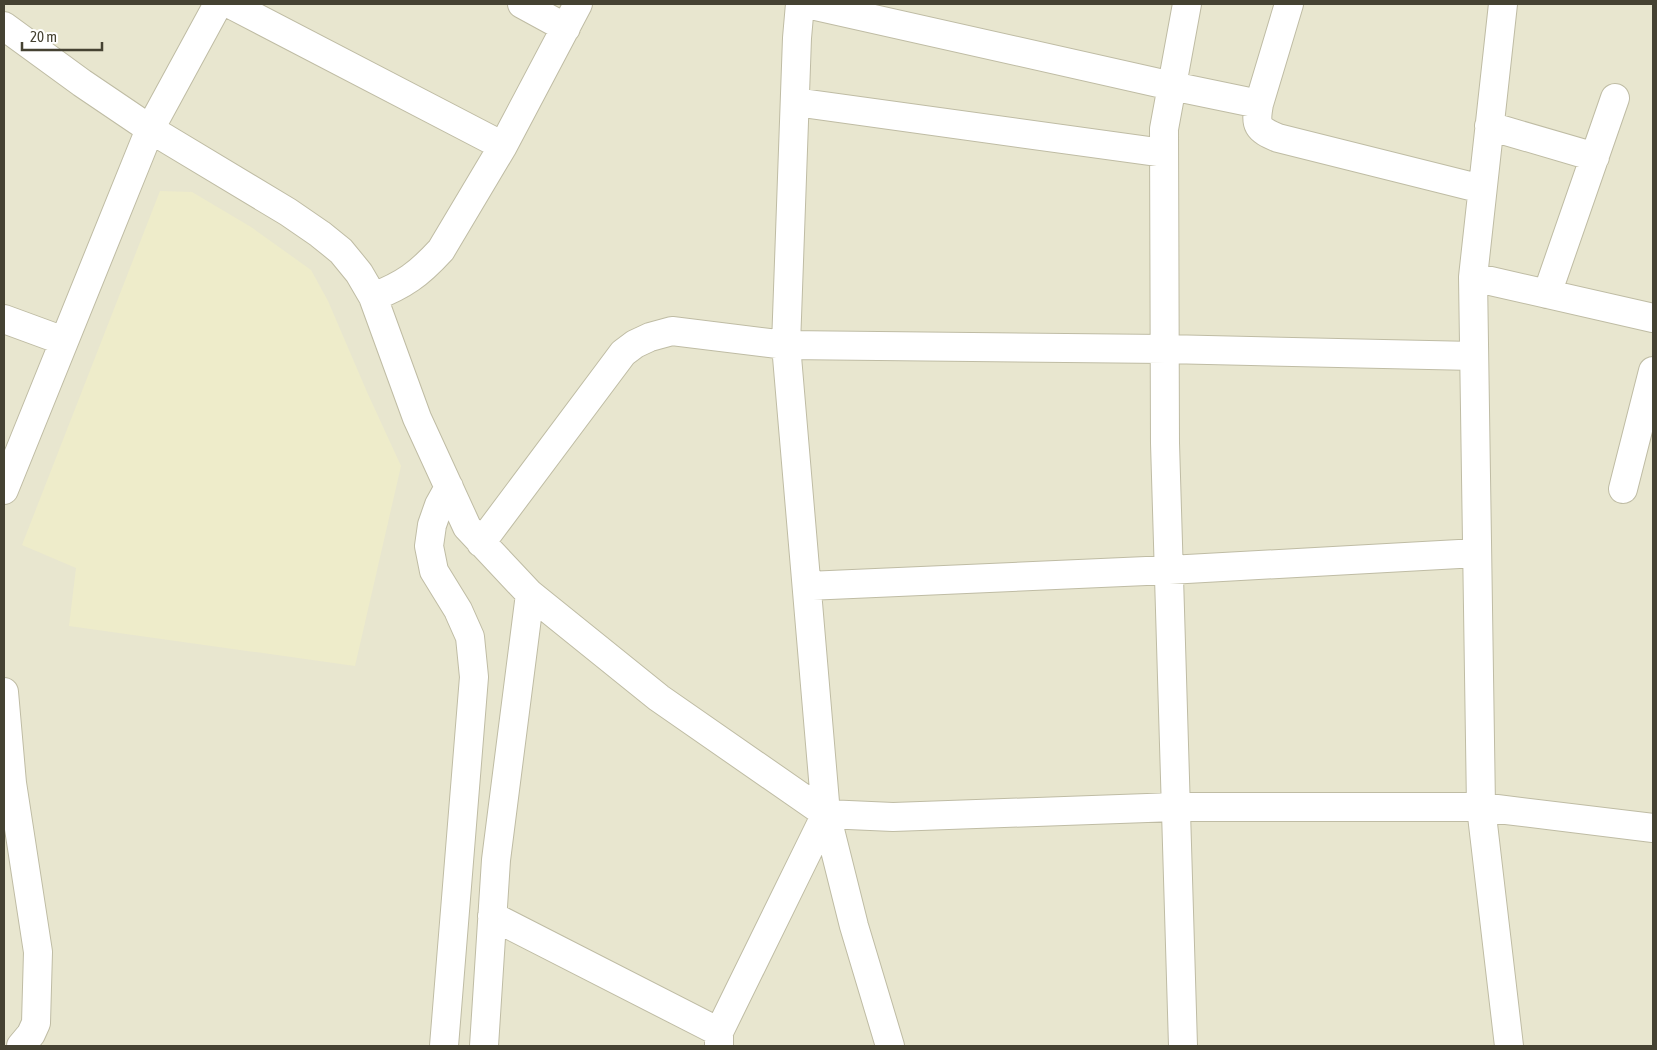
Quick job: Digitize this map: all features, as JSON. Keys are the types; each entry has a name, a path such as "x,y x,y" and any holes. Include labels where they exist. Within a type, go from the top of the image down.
{"street":[{"path":"4,490 150,129 218,4"},
{"path":"230,4 503,146"},
{"path":"522,4 566,28"},
{"path":"373,296 408,281 441,250 503,146 578,4"},
{"path":"800,4 794,102 786,345 826,814 854,926 890,1046"},
{"path":"807,4 1259,104"},
{"path":"1183,1046 1165,443 1164,129 1186,4"},
{"path":"1289,4 1259,104 1256,122 1262,131 1278,138 1482,189"},
{"path":"1503,4 1472,277 1482,807 1510,1046"},
{"path":"4,26 150,129 288,212 320,234 341,252 359,272 373,296 417,418 467,527 530,594 659,698 826,814 893,817 1176,807 1482,807 1653,828"},
{"path":"1547,294 1615,98"},
{"path":"794,102 1164,153"},
{"path":"1489,126 1595,157"},
{"path":"1472,277 1653,318"},
{"path":"4,319 64,341"},
{"path":"481,543 623,353 635,344 650,337 672,331 786,345 1165,349 1474,356"},
{"path":"1623,489 1653,371"},
{"path":"444,1046 474,677 470,637 458,610 434,571 429,546 432,525 439,504 449,487"},
{"path":"807,586 1168,570 1477,553"},
{"path":"484,1046 496,860 530,594"},
{"path":"4,692 12,784 38,952 36,1023 31,1034 21,1046"},
{"path":"492,916 719,1039 826,814"}],"shaded area":[{"path":"4,4 1653,4 1653,1046 4,1046"},
{"path":"160,191 192,192 251,227 311,270 328,301 401,466 355,666 69,626 76,568 22,545"}]}
